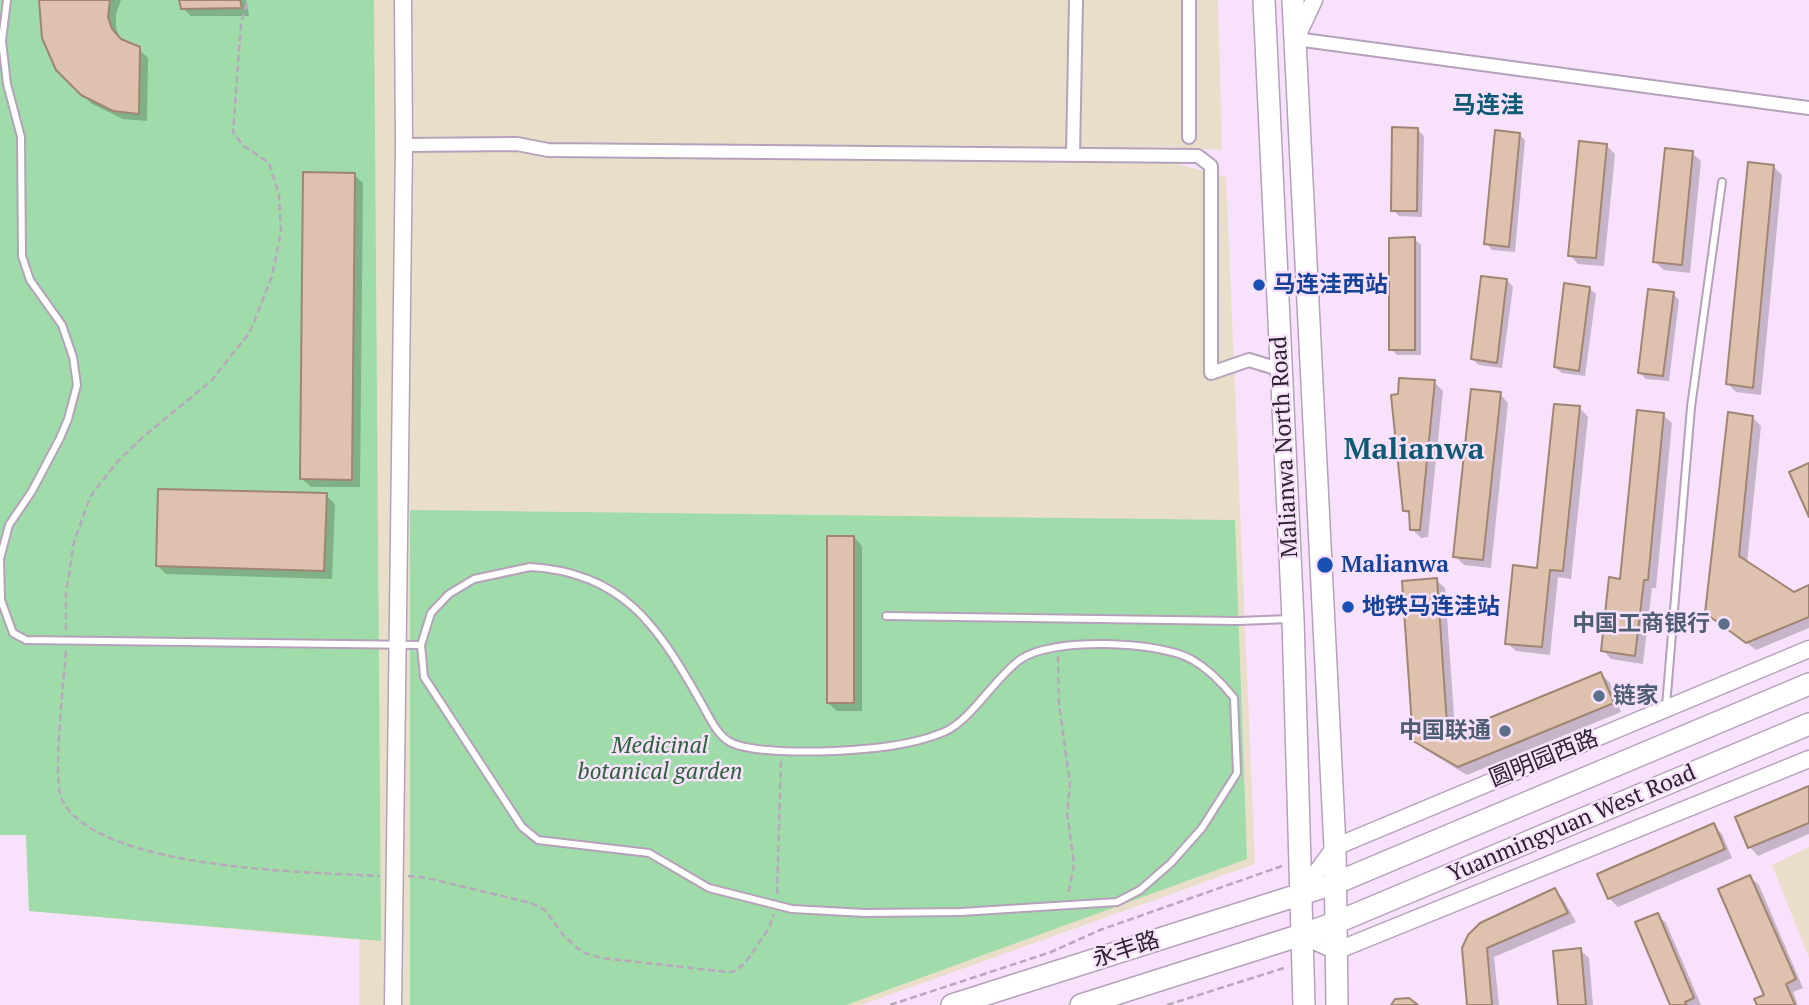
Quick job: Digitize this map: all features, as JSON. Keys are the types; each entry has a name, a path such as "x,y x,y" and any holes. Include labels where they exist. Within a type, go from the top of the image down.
{"main road":[{"name":"Malianwa North Road","path":"1264,0 1293,619 1301,935"},
{"name":"Malianwa North Road","path":"1293,0 1335,847 1335,923"},
{"name":"Yuanmingyuan West Road","path":"1300,895 1336,883 1809,684"},
{"name":"Yuanmingyuan West Road","path":"1081,1005 1335,923 1809,724"},
{"name":"永丰路","path":"953,1005 1300,895"},
{"path":"1335,923 1337,1005"},
{"path":"1301,935 1304,1005"}],"street":[{"path":"393,1005 404,145 403,0"},
{"path":"1073,154 1076,0"},
{"path":"1189,0 1189,137"},
{"path":"1314,0 1296,39 1809,108"},
{"path":"404,145 517,145 548,150 1198,156 1211,166 1211,373 1249,360 1282,370"},
{"name":"圆明园西路","path":"1335,847 1809,649"},
{"path":"1301,935 1336,951 1809,759"},
{"path":"1300,895 1335,847"}],"lane":[{"path":"7,0 2,41 7,84 21,137 22,256 30,280 62,325 73,357 77,384 60,438 32,491 9,525 0,559 1,600 13,632 26,640 421,645"},
{"path":"1665,709 1691,407 1722,182"},
{"path":"530,567 559,569 594,580 624,599 649,624 676,657 711,720 727,741 746,748 833,751 881,747 947,731 1021,659 1045,648 1058,647 1092,644 1166,649 1192,660 1234,698 1237,773 1202,828 1171,863 1140,890 1116,902 947,912 865,913 792,909 709,888 649,853 538,840 522,827 424,677 421,645 431,613 449,594 474,579 530,567"},
{"path":"886,616 1238,621 1293,619"}],"path":[{"path":"1058,647 1059,704 1070,784 1067,813 1074,864 1067,906"},
{"path":"890,1005 1051,952 1101,930 1300,859"},
{"path":"1167,1005 1302,962"}],"shaded area":[{"path":"0,0 1218,0 1222,150 1167,147 1166,161 1226,177 1255,864 861,1005 359,1005 359,940 29,911 26,835 0,835"},
{"path":"1809,847 1809,958 1772,865"}],"green space":[{"path":"0,0 374,0 381,941 29,911 26,835 0,835"},
{"name":"Medicinal botanical garden","path":"410,510 1235,520 1247,859 846,1005 410,1005"}],"building":[{"path":"39,0 110,0 108,17 112,29 121,39 140,47 139,114 113,111 81,95 56,70 42,38"},
{"path":"179,0 240,0 242,8 181,9"},
{"path":"1392,127 1418,128 1417,211 1391,211"},
{"path":"1495,130 1520,133 1509,247 1484,244"},
{"path":"1579,141 1607,144 1596,258 1568,256"},
{"path":"1665,148 1693,151 1682,265 1653,262"},
{"path":"1748,162 1774,165 1753,388 1726,384"},
{"path":"303,172 355,173 352,480 300,479"},
{"path":"1415,237 1415,350 1389,350 1389,238"},
{"path":"1481,276 1507,279 1497,363 1471,359"},
{"path":"1564,283 1590,287 1579,371 1554,367"},
{"path":"1648,289 1674,292 1663,376 1638,373"},
{"path":"1399,378 1435,380 1420,530 1410,530 1409,511 1403,511 1391,395 1398,394"},
{"path":"1471,389 1501,392 1483,560 1453,557"},
{"path":"1554,404 1580,406 1563,571 1550,570 1542,647 1505,644 1513,565 1537,568"},
{"path":"1637,410 1664,413 1648,580 1644,580 1635,656 1601,651 1609,577 1620,579"},
{"path":"1728,412 1753,416 1739,556 1794,592 1809,585 1809,617 1746,643 1705,613"},
{"path":"1809,463 1809,517 1789,472"},
{"path":"158,489 327,493 324,571 156,566"},
{"path":"827,536 854,536 854,703 827,703"},
{"path":"1437,578 1447,725 1460,730 1601,672 1614,703 1458,767 1413,741 1402,581"},
{"path":"1809,786 1809,823 1748,848 1735,817"},
{"path":"1714,823 1725,849 1608,899 1597,874"},
{"path":"1750,875 1796,979 1786,984 1795,1005 1757,1005 1754,999 1764,995 1718,889"},
{"path":"1555,888 1568,913 1487,948 1492,1005 1467,1005 1462,948 1468,935 1480,923"},
{"path":"1658,913 1694,998 1685,1002 1687,1005 1670,1005 1635,922"},
{"path":"1581,948 1586,1005 1558,1005 1553,951"},
{"path":"1409,998 1418,1005 1391,1005 1395,999"}],"place":[{"name":"马连洼西站","path":"1259,285"},
{"name":"Malianwa","path":"1325,565"},
{"name":"地铁马连洼站","path":"1348,607"},
{"name":"中国工商银行","path":"1724,624"},
{"name":"链家","path":"1599,696"},
{"name":"中国联通","path":"1505,731"}],"district":[{"name":"马连洼","path":"1488,106"},
{"name":"Malianwa","path":"1414,450"}]}
